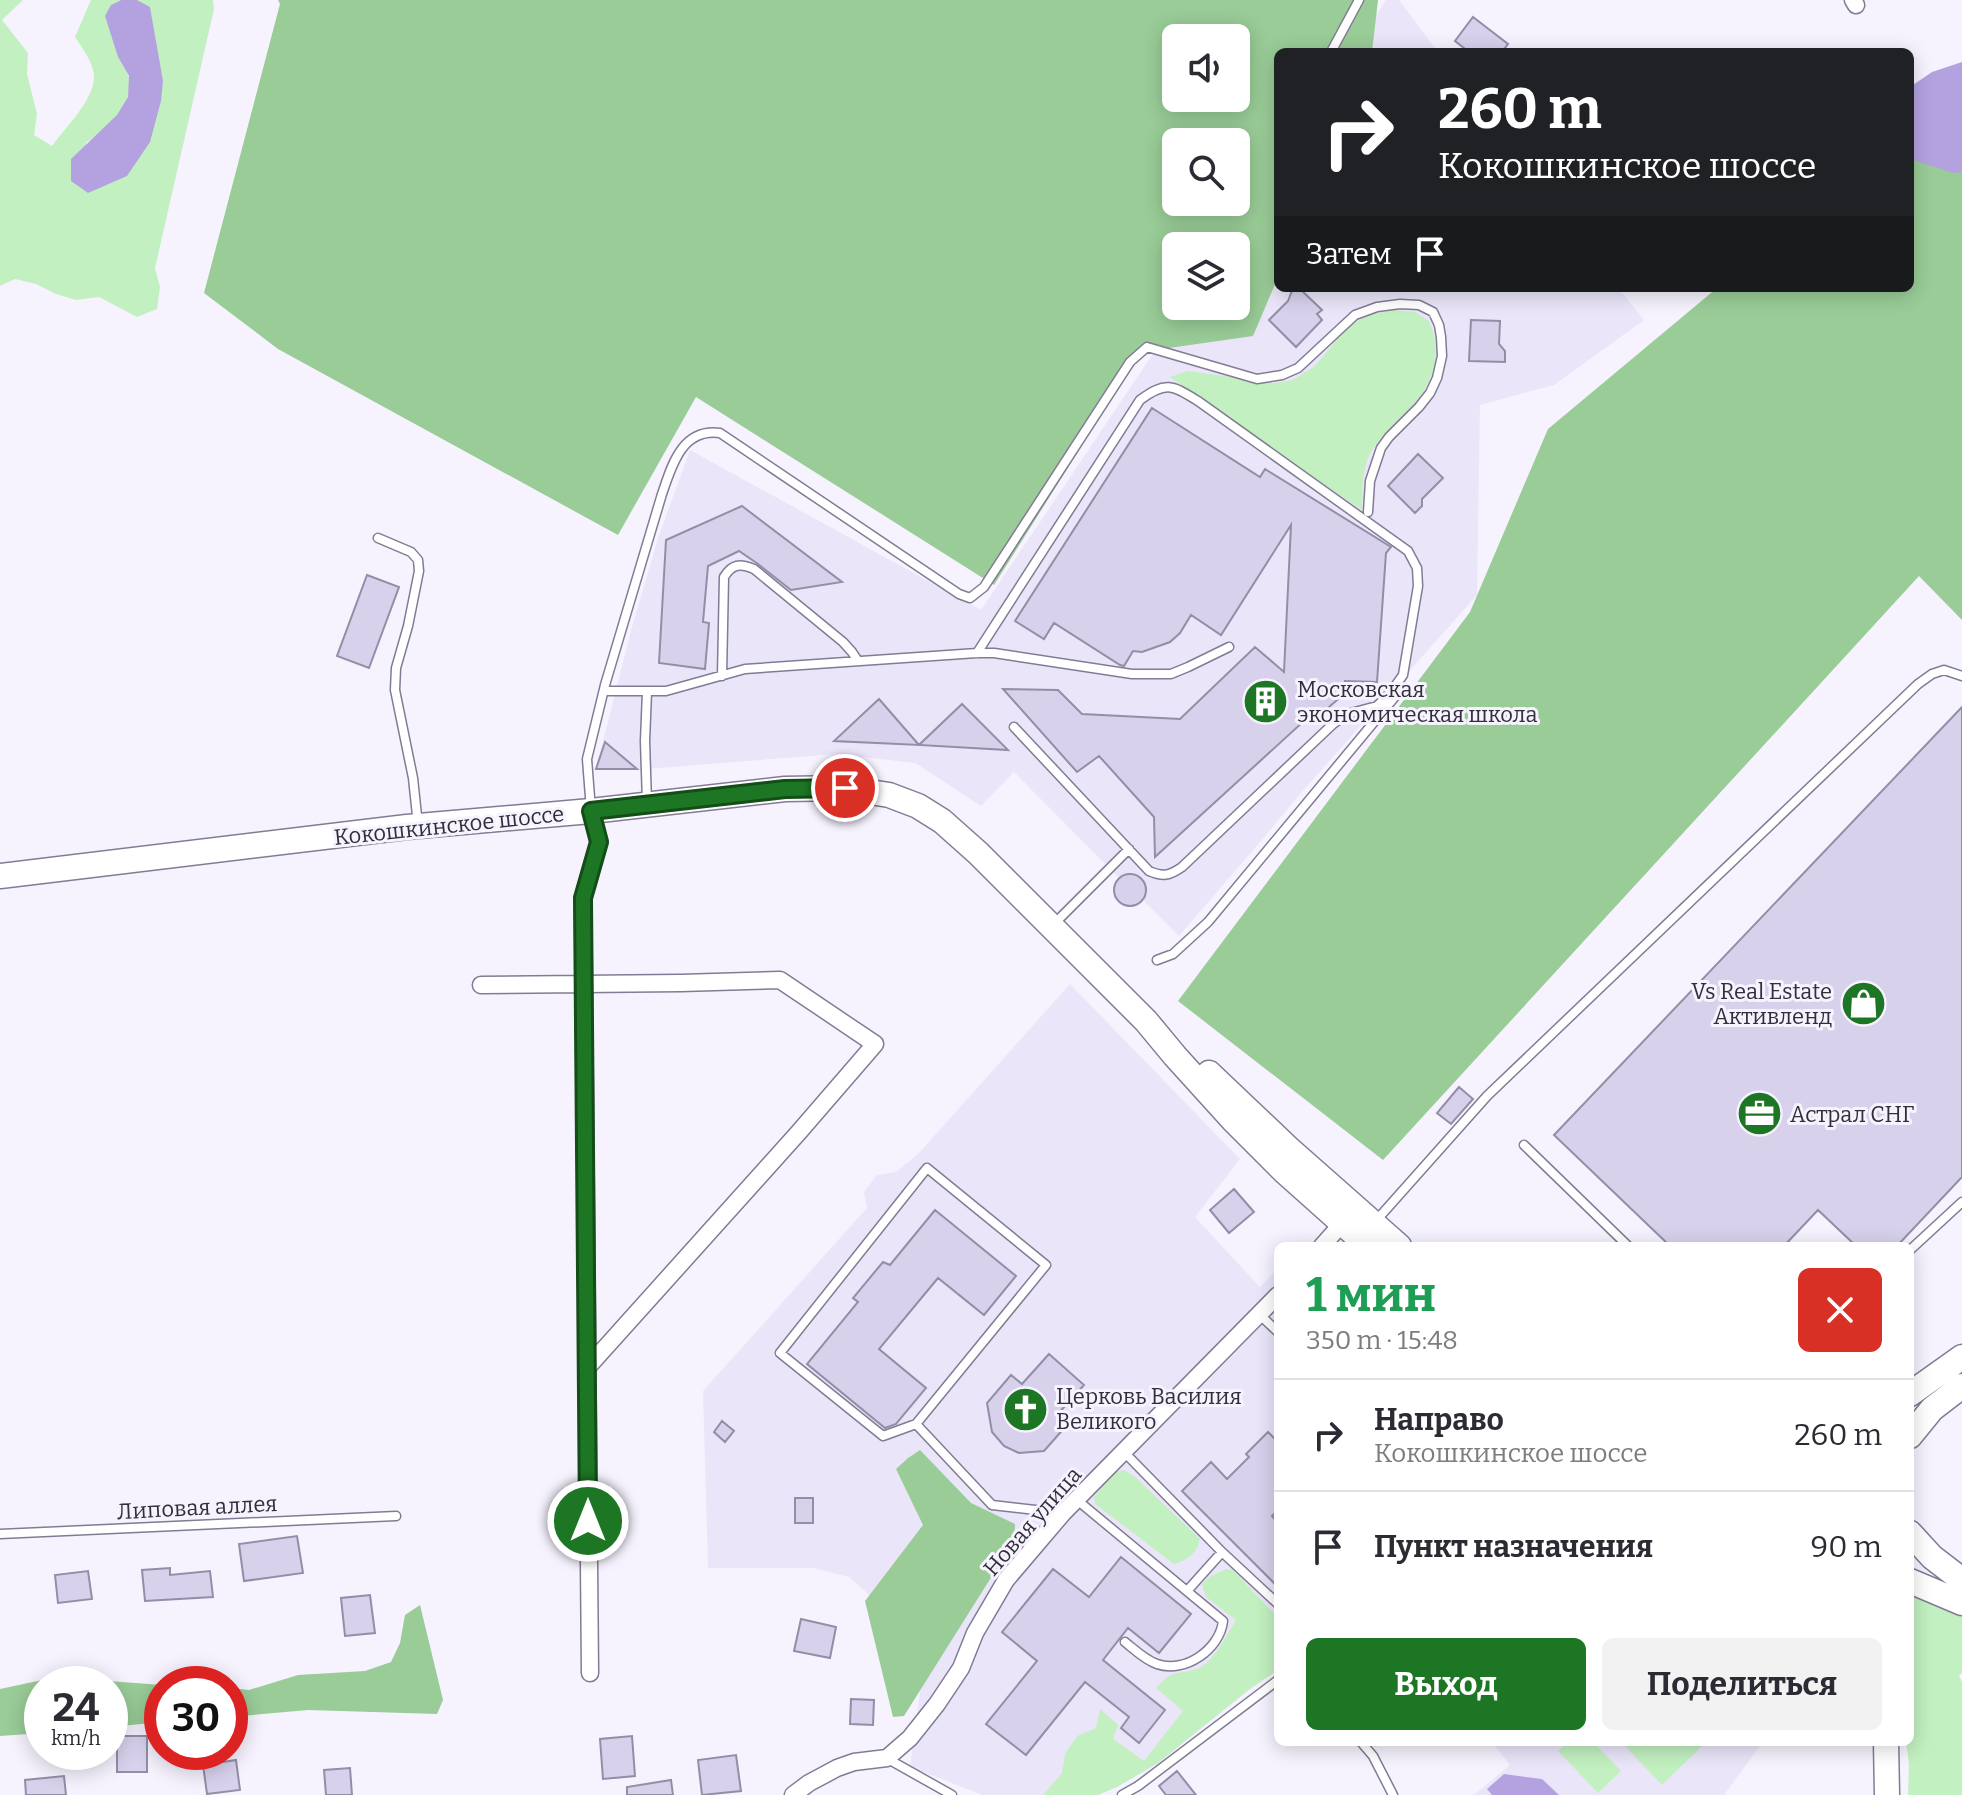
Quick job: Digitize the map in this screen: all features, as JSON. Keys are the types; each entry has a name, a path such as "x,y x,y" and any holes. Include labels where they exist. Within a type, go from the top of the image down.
{"main road":[{"name":"Кокошкинское шоссе","path":"0,876 419,826 815,788 845,788 889,795 918,806 942,821 986,861 1146,1021 1233,1120 1285,1172 1360,1225 1392,1242"},
{"path":"1914,1393 1962,1357"},
{"path":"1914,1431 1932,1409 1962,1386"},
{"path":"1914,1537 1962,1582"},
{"path":"1914,1566 1962,1582"},
{"path":"1914,1583 1962,1603"},
{"path":"1886,1746 1887,1795"}],"street":[{"path":"590,1673 583,898 599,842 591,811"},
{"path":"481,985 780,980 875,1044 587,1368"},
{"path":"1329,1242 1360,1225"},
{"name":"Новая улица","path":"887,1758 910,1738 937,1704 961,1668 975,1633 1006,1580 1076,1499 1274,1299"},
{"path":"793,1795 837,1768 854,1762 887,1758"}],"lane":[{"path":"1333,48 1359,0"},
{"path":"591,811 587,759 604,691 662,494 683,446 695,436 708,432 720,433 959,594 970,598 984,587 1130,362 1147,347 1257,379 1282,375 1298,368 1355,315 1377,307 1419,305 1433,312 1439,325 1442,356 1437,378 1419,407 1381,448 1370,481 1368,512"},
{"path":"977,653 1140,400 1167,386 1198,401 1408,551 1417,568 1418,586 1403,675 1391,692 1377,706 1347,714 1333,724 1170,875 1161,876 1149,871 1014,727"},
{"path":"378,538 411,552 418,560 419,571 396,668 395,690 413,778 419,826"},
{"path":"722,676 724,577 735,566 744,565 754,569 843,642 858,661"},
{"path":"604,691 677,689 745,669 977,653 1132,674 1171,674 1229,647"},
{"path":"1360,1225 1487,1096 1918,684 1944,670 1962,676"},
{"path":"1157,960 1173,954 1208,922 1403,687"},
{"path":"647,692 647,804"},
{"path":"1052,926 1129,849"},
{"path":"1524,1145 1624,1242"},
{"path":"927,1168 1046,1265 916,1424 883,1436 780,1353 927,1168"},
{"path":"1914,1246 1962,1202"},
{"path":"1260,1315 1274,1328"},
{"path":"916,1424 992,1505 1063,1513"},
{"path":"1124,1452 1274,1600"},
{"path":"1076,1499 1223,1621 1222,1631 1199,1658 1185,1664 1170,1667 1156,1663 1125,1642"},
{"name":"Липовая аллея","path":"0,1534 396,1516"},
{"path":"1187,1591 1222,1552"},
{"path":"1122,1795 1139,1791 1274,1683"},
{"path":"1364,1746 1393,1795"},
{"path":"887,1758 952,1795"}],"shaded area":[{"path":"121,0 137,0 150,7 163,81 161,101 150,142 127,176 88,193 71,181 71,159 117,115 128,97 129,76 118,57 105,16 111,5"},
{"path":"1386,0 1399,0 1435,48 1355,48"},
{"path":"1962,62 1962,172 1953,173 1914,160 1914,84 1932,72"},
{"path":"1274,172 1274,292 1621,292 1644,320 1554,385 1480,405 1477,595 1179,936 1143,900 1133,906 1118,901 1114,892 1119,878 1014,772 981,806 915,763 836,754 646,769 596,769 658,538 690,450 981,610 1176,320 1250,320 1250,232 1243,232"},
{"path":"1070,984 1240,1159 1195,1217 1260,1287 1274,1272 1274,1670 1158,1763 1098,1795 983,1795 910,1767 926,1645 849,1577 813,1568 708,1568 703,1391 867,1208 864,1192 877,1175 896,1172 919,1153"},
{"path":"1495,1746 1760,1746 1724,1795 1474,1795 1510,1765"},
{"path":"1504,1774 1542,1779 1559,1795 1492,1795 1487,1789"}],"green space":[{"path":"0,0 23,0 2,20 28,53 27,74 37,114 34,135 52,146 84,104 93,86 92,66 75,37 91,0 121,0 111,5 117,49 129,78 129,89 117,116 86,143 88,193 157,49 150,8 137,0 213,0 214,9 155,268 160,287 157,309 137,317 99,297 76,300 15,279 0,286"},
{"path":"278,0 1378,0 1372,48 1274,48 1274,286 1253,336 1141,352 994,585 696,397 618,535 278,349 204,293 280,4"},
{"path":"1962,75 1962,620 1919,576 1383,1160 1178,1001 1470,612 1548,429 1712,292 1914,292 1914,117"},
{"path":"1393,310 1415,312 1429,321 1436,348 1435,361 1420,396 1370,454 1364,474 1362,510 1170,377 1188,371 1273,383 1293,380 1315,366 1344,331 1357,321"},
{"path":"920,1450 971,1503 1015,1524 1014,1541 904,1716 893,1717 865,1601 923,1525 896,1469"},
{"path":"1124,1470 1200,1539 1188,1558 1174,1564 1095,1504 1094,1497 1115,1472"},
{"path":"1226,1569 1233,1570 1274,1614 1274,1673 1158,1763 1117,1787 1098,1795 1043,1795 1062,1773 1065,1754 1077,1736 1096,1728 1100,1709 1118,1725 1113,1739 1144,1761 1183,1711 1156,1688 1172,1674 1206,1664 1236,1620 1206,1597 1202,1585 1209,1577"},
{"path":"1914,1594 1962,1613 1962,1673 1959,1675 1962,1683 1962,1795 1908,1795 1907,1746 1914,1746"},
{"path":"420,1605 443,1700 437,1714 308,1710 248,1715 248,1690 298,1675 365,1671 391,1662 400,1643 405,1615"},
{"path":"128,1682 144,1684 144,1724 128,1725"},
{"path":"24,1684 24,1734 0,1736 0,1689"},
{"path":"1563,1746 1597,1746 1621,1771 1598,1793 1558,1751"},
{"path":"1625,1746 1702,1746 1662,1785"}],"building":[{"path":"1473,17 1508,44 1505,48 1464,48 1455,41"},
{"path":"1291,292 1303,292 1322,310 1317,314 1322,320 1296,347 1269,320 1288,301"},
{"path":"1471,320 1500,321 1499,344 1505,351 1505,362 1469,361"},
{"path":"1152,408 1260,477 1265,469 1391,547 1386,553 1377,682 1345,681 1344,694 1321,714 1316,710 1155,857 1154,817 1099,756 1077,772 1003,689 1058,690 1082,714 1180,719 1255,647 1284,672 1291,525 1221,635 1191,615 1170,642 1142,652 1133,651 1124,666 1054,623 1044,639 1015,621"},
{"path":"1418,454 1443,478 1422,499 1422,506 1415,513 1388,486"},
{"path":"742,506 842,582 791,590 739,551 708,566 703,622 709,623 705,669 659,663 666,540"},
{"path":"367,575 399,587 369,668 337,656"},
{"path":"879,699 919,745 834,741"},
{"path":"962,704 1008,750 919,745"},
{"path":"1962,707 1962,1177 1901,1242 1852,1242 1818,1210 1788,1242 1666,1242 1554,1135"},
{"path":"605,742 637,769 596,769"},
{"path":"1130,874 1141,879 1146,890 1141,901 1130,906 1119,901 1114,890 1119,879"},
{"path":"1459,1087 1473,1099 1451,1124 1437,1113"},
{"path":"1234,1189 1254,1212 1229,1233 1210,1210"},
{"path":"935,1210 1016,1276 984,1315 938,1278 879,1349 926,1388 896,1424 885,1428 807,1364 858,1302 853,1298 883,1262 890,1265"},
{"name":"Церковь Василия Великого","path":"1049,1354 1084,1385 1057,1415 1067,1425 1044,1451 1019,1453 1004,1446 992,1432 987,1403 1011,1375 1022,1384"},
{"path":"722,1421 734,1431 725,1442 714,1432"},
{"path":"1268,1432 1274,1438 1274,1583 1182,1491 1211,1462 1227,1479 1249,1457 1246,1454"},
{"path":"795,1498 813,1498 813,1523 795,1523"},
{"path":"297,1536 303,1573 244,1581 239,1544"},
{"path":"1121,1557 1191,1614 1159,1653 1128,1628 1103,1660 1165,1710 1139,1743 1121,1728 1129,1717 1085,1682 1026,1755 986,1724 1037,1661 1002,1632 1053,1569 1089,1597"},
{"path":"170,1568 170,1575 210,1571 213,1597 145,1601 142,1570"},
{"path":"88,1571 92,1599 58,1603 55,1575"},
{"path":"370,1595 375,1633 345,1636 341,1598"},
{"path":"801,1619 836,1627 830,1658 794,1651"},
{"path":"851,1699 874,1700 873,1725 850,1724"},
{"path":"128,1736 144,1736 144,1770 147,1772 117,1772 128,1770"},
{"path":"632,1736 635,1776 603,1779 600,1739"},
{"path":"736,1755 741,1791 702,1795 698,1760"},
{"path":"350,1768 352,1795 326,1795 324,1770"},
{"path":"204,1770 237,1770 240,1790 207,1794"},
{"path":"1177,1771 1196,1795 1166,1795 1159,1786"},
{"path":"64,1776 66,1795 26,1795 25,1780"},
{"path":"671,1780 673,1795 627,1795 627,1787"}],"place":[{"name":"Московская экономическая школа","path":"1266,702"},
{"name":"Vs Real Estate Активленд","path":"1863,1004"},
{"name":"Астрал СНГ","path":"1759,1114"},
{"name":"Церковь Василия Великого","path":"1025,1409"}],"route":[{"path":"588,1521 583,898 599,842 591,811 785,789 845,788"}]}
